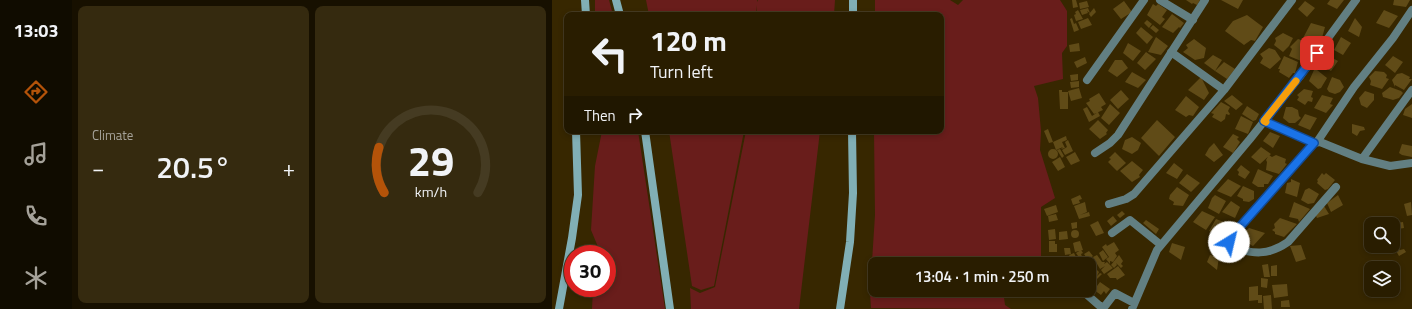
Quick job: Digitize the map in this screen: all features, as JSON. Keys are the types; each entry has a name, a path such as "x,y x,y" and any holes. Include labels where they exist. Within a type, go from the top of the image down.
{"main road":[{"path":"585,0 586,12"},
{"path":"616,0 619,12"},
{"path":"853,0 853,12"},
{"path":"560,309 578,195 576,134"},
{"path":"645,134 670,309"},
{"path":"840,309 850,242 853,193 852,134"}],"street":[{"path":"1088,80 1144,0"},
{"path":"1160,0 1193,20"},
{"path":"1095,153 1110,144 1118,135 1205,0"},
{"path":"1109,204 1126,199 1134,194 1224,90 1292,0"},
{"path":"1089,297 1101,307 1105,306 1115,293 1133,306 1152,260 1161,245 1264,121 1356,0"},
{"path":"1336,188 1288,242 1280,247 1271,251 1257,252 1230,247 1230,238 1315,143 1354,86 1393,38 1412,10"},
{"path":"1171,52 1224,90"},
{"path":"1362,159 1412,90"},
{"path":"1264,121 1315,143 1362,159 1390,166 1412,163"},
{"path":"1112,233 1130,220 1161,245"}],"shaded area":[{"path":"595,0 609,0 612,12 595,12"},
{"path":"646,0 757,0 757,2 758,0 835,0 834,12 757,12 757,5 756,12 648,12"},
{"path":"875,0 950,0 958,5 963,0 1060,0 1067,11 1067,46 1062,53 1063,79 1034,86 1038,98 1041,131 1040,150 1055,198 1041,207 1041,257 872,257 875,215 874,134 944,134 944,12 875,12"},
{"path":"601,134 638,134 665,309 592,309 593,297 616,297 616,245 597,245 591,230 595,166"},
{"path":"669,134 743,134 714,286 701,290 692,286"},
{"path":"745,134 820,134 799,309 691,309 690,288 700,293 715,287"},
{"path":"870,297 1004,297 1005,305 1011,309 871,308"}],"building":[{"path":"1072,0 1076,0 1078,7 1073,8"},
{"path":"1186,0 1200,0 1197,5"},
{"path":"1221,0 1243,0 1238,9"},
{"path":"1330,0 1344,0 1337,9 1327,4"},
{"path":"1394,0 1410,0 1406,7 1393,5"},
{"path":"1087,1 1089,7 1080,9 1079,3"},
{"path":"1124,1 1132,12 1121,19 1113,9"},
{"path":"1305,1 1315,8 1307,17 1298,9"},
{"path":"1153,4 1156,6 1158,4 1167,10 1162,17 1165,19 1160,25 1147,15"},
{"path":"1088,8 1090,13 1087,11 1088,13 1082,15 1080,10"},
{"path":"1094,8 1096,12 1091,17 1089,14"},
{"path":"1078,10 1083,19 1076,21 1074,15"},
{"path":"1384,10 1398,16 1389,28 1376,23"},
{"path":"1172,14 1184,23 1173,33 1162,27"},
{"path":"1247,15 1263,27 1255,41 1251,40 1244,45 1225,31 1233,21"},
{"path":"1072,18 1074,24 1076,23 1079,30 1074,32 1070,19"},
{"path":"1088,18 1092,25 1081,29 1078,22"},
{"path":"1355,18 1362,27 1359,37 1348,31"},
{"path":"1147,20 1152,24 1149,28 1144,23"},
{"path":"1311,23 1325,27 1322,38 1315,45 1302,40"},
{"path":"1153,25 1159,30 1156,33 1150,28"},
{"path":"1141,27 1153,37 1147,44 1136,33"},
{"path":"1283,33 1293,38 1289,46 1283,52 1274,45 1276,41 1275,38"},
{"path":"1156,37 1168,46 1161,55 1148,52"},
{"path":"1341,37 1351,43 1343,55 1334,50"},
{"path":"1194,39 1206,48 1204,58 1195,60 1183,52 1188,48 1186,45"},
{"path":"1298,39 1307,42 1308,51 1301,61 1289,56 1292,49 1290,47"},
{"path":"1079,43 1080,51 1070,52 1069,45"},
{"path":"1128,43 1141,51 1133,61 1123,53"},
{"path":"1269,48 1275,50 1281,59 1270,69 1260,63 1263,58 1260,54"},
{"path":"1146,52 1156,59 1145,70 1137,63"},
{"path":"1213,55 1222,60 1215,71 1204,63"},
{"path":"1327,55 1338,61 1331,71 1322,66"},
{"path":"1284,56 1298,62 1295,73 1293,73 1289,78 1279,72 1280,69 1278,69"},
{"path":"1393,56 1403,62 1395,73 1385,65"},
{"path":"1085,57 1087,63 1077,68 1074,62"},
{"path":"1115,60 1122,60 1128,68 1117,77 1108,71"},
{"path":"1224,62 1235,69 1227,79 1215,71"},
{"path":"1314,70 1317,70 1327,78 1321,88 1318,89 1309,81"},
{"path":"1375,71 1384,72 1387,75 1386,78 1389,79 1382,89 1370,85 1371,81 1369,77"},
{"path":"1132,72 1146,80 1138,88 1125,82"},
{"path":"1402,73 1410,77 1409,79 1412,79 1404,90 1395,85 1395,87 1392,80 1397,74"},
{"path":"1078,74 1078,80 1071,81 1070,75"},
{"path":"1201,77 1209,93 1204,100 1188,90"},
{"path":"1332,77 1340,80 1344,87 1340,92 1335,94 1329,92 1327,89"},
{"path":"1079,81 1079,87 1071,88 1070,82"},
{"path":"1390,87 1403,93 1399,98 1393,100 1383,97 1382,93"},
{"path":"1079,88 1082,98 1071,101 1068,91"},
{"path":"1304,89 1313,91 1311,97 1313,98 1312,102 1308,101 1305,105 1297,100 1299,97 1297,95"},
{"path":"1059,90 1062,90 1062,92 1068,92 1068,109 1060,109"},
{"path":"1121,90 1129,99 1118,109 1110,100"},
{"path":"1365,91 1374,94 1374,100 1367,108 1361,105 1359,98"},
{"path":"1099,93 1106,104 1101,107 1103,110 1094,114 1086,103 1090,101 1089,99"},
{"path":"1232,95 1243,104 1236,110 1224,101"},
{"path":"1322,95 1333,98 1330,104 1333,105 1326,113 1314,108"},
{"path":"1186,96 1199,107 1193,116 1189,115 1186,117 1175,110"},
{"path":"1221,102 1230,107 1228,111 1230,114 1226,114 1225,119 1221,122 1212,117 1214,114 1211,113"},
{"path":"1110,104 1120,113 1109,125 1101,118"},
{"path":"1412,104 1412,118 1403,115 1405,109"},
{"path":"1247,106 1259,114 1256,120 1253,121 1242,114"},
{"path":"1087,107 1092,116 1098,112 1100,116 1089,122 1083,109"},
{"path":"1286,107 1292,107 1298,110 1301,118 1295,123 1289,123 1283,118"},
{"path":"1305,114 1317,118 1310,130 1298,125"},
{"path":"1241,116 1253,122 1248,134 1235,129"},
{"path":"1098,120 1108,130 1106,133 1107,134 1100,139 1089,129"},
{"path":"1157,120 1175,137 1159,156 1141,138"},
{"path":"1352,124 1364,127 1365,130 1360,131 1357,136 1352,133"},
{"path":"1048,129 1053,142 1049,143 1044,131"},
{"path":"1270,132 1280,136 1273,148 1263,141"},
{"path":"1233,134 1239,137 1237,139 1240,142 1233,153 1223,147"},
{"path":"1066,136 1067,140 1062,142 1065,148 1061,149 1063,147 1056,150 1053,142"},
{"path":"1132,137 1141,143 1138,150 1132,154 1122,149 1125,140"},
{"path":"1068,140 1073,151 1065,155 1062,150 1067,147 1065,142"},
{"path":"1214,143 1223,155 1214,162 1205,155"},
{"path":"1402,144 1412,146 1412,157 1399,153"},
{"path":"1261,147 1271,154 1260,164 1251,157"},
{"path":"1053,149 1058,154 1053,159 1048,154"},
{"path":"1060,149 1064,156 1062,158 1057,150"},
{"path":"1075,152 1080,161 1071,165 1066,157"},
{"path":"1115,152 1126,163 1117,171 1108,162 1111,159 1109,158"},
{"path":"1269,155 1272,157 1276,155 1286,159 1285,163 1287,164 1279,174 1266,170 1266,160"},
{"path":"1060,157 1065,167 1058,171 1052,162"},
{"path":"1132,161 1143,170 1139,175 1140,177 1132,182 1120,171"},
{"path":"1174,163 1183,170 1177,179 1166,173"},
{"path":"1241,165 1250,172 1245,179 1238,175 1239,172 1237,170"},
{"path":"1258,169 1273,176 1268,184 1264,184 1264,187 1258,187 1252,183"},
{"path":"1322,173 1324,175 1326,173 1335,180 1328,189 1325,190 1317,183 1317,180"},
{"path":"1187,174 1200,183 1191,192 1179,183"},
{"path":"1228,179 1241,186 1231,197 1217,191"},
{"path":"1291,179 1300,183 1297,197 1285,193 1287,183 1291,182"},
{"path":"1243,186 1254,191 1254,199 1249,202 1243,201 1243,199 1237,196"},
{"path":"1177,187 1189,195 1183,206 1173,205 1174,202 1169,199 1170,195"},
{"path":"1309,188 1319,194 1314,203 1308,204 1301,200 1305,190"},
{"path":"1080,195 1082,199 1079,200 1080,203 1073,205 1071,199"},
{"path":"1215,195 1226,201 1219,214 1208,208 1212,198"},
{"path":"1338,195 1343,205 1331,212 1327,203"},
{"path":"1231,201 1240,207 1235,218 1222,212"},
{"path":"1085,202 1087,212 1080,215 1089,212 1090,216 1079,219 1074,206"},
{"path":"1294,202 1310,209 1299,222 1298,219 1289,217"},
{"path":"1411,202 1412,215 1407,216 1404,204"},
{"path":"1056,205 1058,212 1047,216 1044,209"},
{"path":"1324,206 1329,214 1317,218 1315,214"},
{"path":"1122,211 1125,214 1120,218 1117,215"},
{"path":"1202,211 1215,217 1206,230 1193,222"},
{"path":"1056,214 1058,220 1049,222 1048,216"},
{"path":"1113,216 1117,221 1111,226 1107,221"},
{"path":"1280,218 1297,224 1284,237 1275,234 1272,230 1275,228 1274,224"},
{"path":"1216,219 1229,224 1221,237 1209,231"},
{"path":"1146,220 1159,229 1156,234 1143,223"},
{"path":"1098,221 1104,233 1096,236 1090,225"},
{"path":"1077,222 1077,228 1072,229 1071,223"},
{"path":"1400,222 1403,222 1404,228 1400,229"},
{"path":"1249,228 1265,233 1253,246 1247,243 1244,239 1246,236 1242,234"},
{"path":"1055,229 1056,239 1049,240 1048,230"},
{"path":"1073,230 1077,230 1079,234 1077,238 1073,238 1071,236 1071,232"},
{"path":"1067,231 1068,239 1059,240 1059,232"},
{"path":"1049,241 1055,241 1055,244 1057,244 1057,252 1049,252"},
{"path":"1080,241 1083,250 1075,252 1073,243"},
{"path":"1114,242 1119,250 1115,253 1117,256 1113,262 1110,261 1110,264 1106,259 1109,257 1102,247 1106,244 1107,246"},
{"path":"1172,243 1185,247 1181,260 1169,252"},
{"path":"1301,245 1306,259 1296,262 1290,246"},
{"path":"1064,248 1070,248 1071,254 1065,255"},
{"path":"1404,249 1406,252 1399,256 1397,253 1400,253 1400,250"},
{"path":"1081,250 1083,253 1081,254 1082,257 1076,257 1078,256 1076,253"},
{"path":"1103,250 1108,257 1103,261 1099,253"},
{"path":"1089,251 1093,256 1086,257 1084,254"},
{"path":"1074,253 1076,257 1070,257 1069,255"},
{"path":"1097,255 1102,262 1105,262 1104,264 1107,262 1113,268 1104,274 1101,270 1105,266 1100,269 1096,262 1096,257 1093,257"},
{"path":"1119,255 1123,261 1121,264 1123,266 1121,268 1116,263 1117,265 1114,268 1111,265"},
{"path":"1210,255 1219,257 1217,270 1207,262"},
{"path":"1268,264 1270,277 1264,277 1262,265"},
{"path":"1277,265 1277,276 1271,276 1271,266"},
{"path":"1118,266 1125,275 1117,280 1116,278 1110,278 1107,274"},
{"path":"1096,269 1099,272 1097,276 1100,273 1102,274 1096,280"},
{"path":"1261,278 1268,279 1267,288 1261,287"},
{"path":"1100,282 1110,289 1106,294 1104,291 1101,295 1096,291 1096,287"},
{"path":"1287,284 1288,296 1274,298 1272,285"},
{"path":"1258,286 1258,295 1262,295 1262,303 1258,303 1258,300 1249,301 1249,287"},
{"path":"1271,295 1272,309 1264,309 1263,296"},
{"path":"1289,300 1290,307 1281,307 1281,301"}],"slow traffic":[{"path":"1266,122 1264,121 1296,81"}],"route":[{"path":"1229,242 1230,238 1314,143 1264,121 1317,53"}]}
